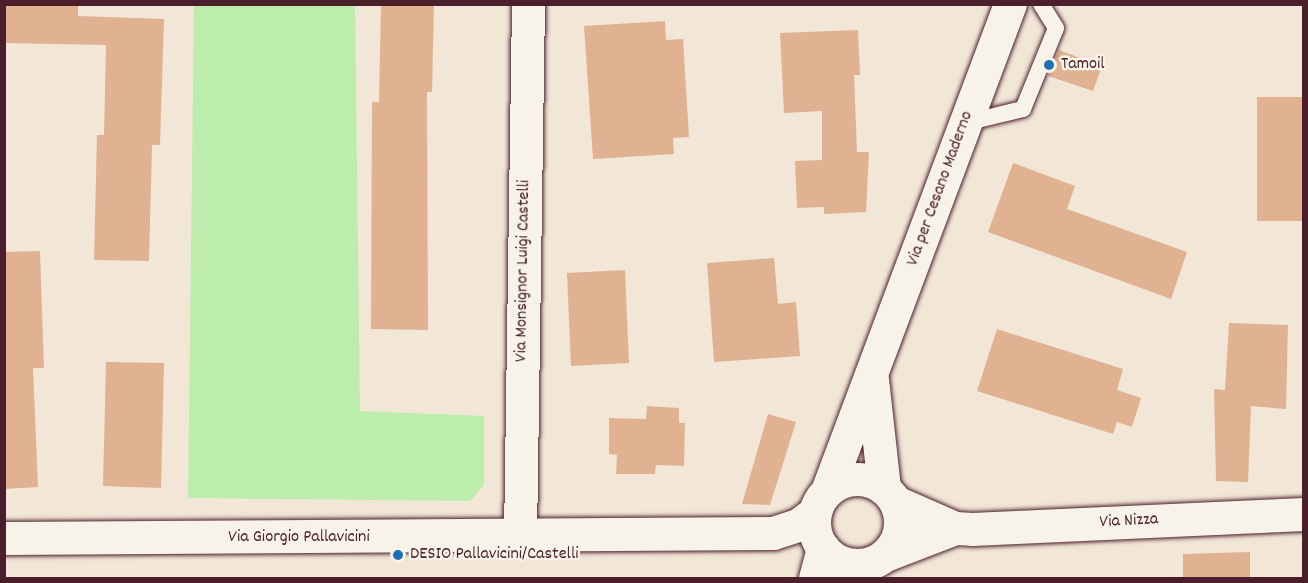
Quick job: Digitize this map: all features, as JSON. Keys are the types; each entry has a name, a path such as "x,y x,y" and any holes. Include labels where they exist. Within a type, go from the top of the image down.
{"street":[{"name":"Via Monsignor Luigi Castelli","path":"520,537 528,4"},
{"name":"Via per Cesano Maderno","path":"821,502 872,375 1010,4"},
{"name":"Via per Cesano Maderno","path":"872,375 890,495"},
{"path":"850,479 890,495 899,531 871,566 819,563 815,531 821,502 850,479"},
{"name":"Via Nizza","path":"890,495 955,528"},
{"name":"Via Giorgio Pallavicini","path":"4,538 520,537 773,533 798,525 821,502"},
{"name":"Via Nizza","path":"871,566 955,528 1304,514"},
{"name":"Via Giorgio Pallavicini","path":"773,533 819,563"}],"lane":[{"path":"965,123 1023,109 1056,28 1041,4"}],"green space":[{"path":"194,5 355,5 360,411 484,416 484,485 470,501 188,498"}],"building":[{"path":"4,4 78,4 78,16 164,19 160,145 152,145 149,261 94,260 97,135 104,135 106,45 4,43"},
{"path":"381,4 434,4 432,92 427,92 428,330 371,329 372,102 379,102"},
{"path":"665,21 666,40 683,39 689,137 673,138 674,154 593,159 584,26"},
{"path":"858,30 860,75 854,75 857,152 869,152 866,212 824,214 824,207 797,208 795,161 822,160 822,111 784,113 780,33"},
{"path":"1059,50 1102,66 1093,91 1048,76"},
{"path":"1257,97 1304,97 1304,221 1257,221"},
{"path":"1013,163 1075,186 1067,209 1187,252 1171,299 988,232"},
{"path":"40,251 44,368 33,368 38,487 4,489 4,252"},
{"path":"774,258 778,304 796,302 800,356 714,362 707,263"},
{"path":"625,270 629,363 571,366 567,273"},
{"path":"1229,323 1288,325 1286,409 1251,406 1248,482 1216,481 1214,389 1225,390"},
{"path":"997,329 1123,369 1117,390 1141,398 1132,427 1117,422 1113,434 977,391"},
{"path":"106,362 164,363 161,488 103,486"},
{"path":"647,406 679,408 679,423 685,423 684,466 656,465 655,474 616,474 617,455 609,454 609,418 646,419"},
{"path":"768,414 796,422 770,505 742,504"},
{"path":"1250,552 1250,579 1183,579 1183,554"}],"place":[{"name":"Tamoil","path":"1049,65"},
{"name":"DESIO Pallavicini/Castelli","path":"398,555"}]}
